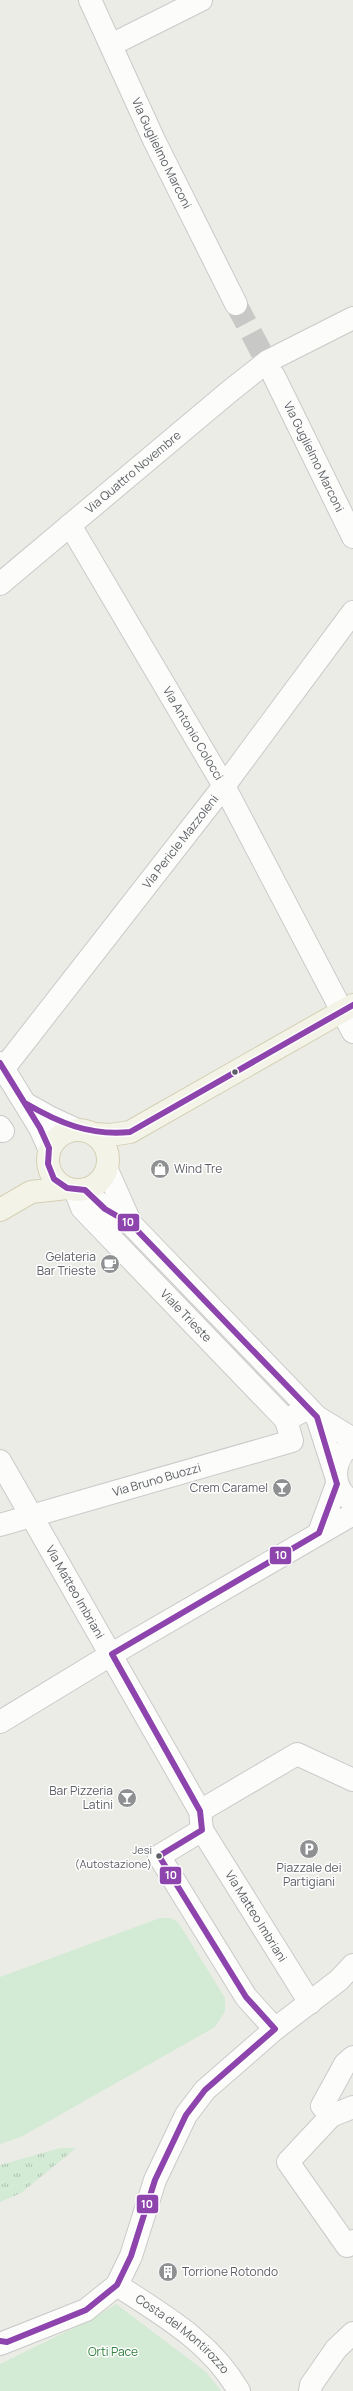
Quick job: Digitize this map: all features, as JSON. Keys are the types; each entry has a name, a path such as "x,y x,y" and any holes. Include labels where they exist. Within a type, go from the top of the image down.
{"main road":[{"path":"31,1192 60,1135 85,1131 110,1135 130,1132 347,1008"},
{"name":"Viale Trieste","path":"85,1131 105,1144 108,1164"},
{"path":"0,1210 31,1192 76,1190 99,1182 108,1164 130,1132"},
{"name":"Viale Trieste","path":"48,1156 54,1179 76,1190"}],"street":[{"name":"Via Guglielmo Marconi","path":"90,0 154,140 236,304"},
{"path":"111,45 201,0"},
{"name":"Via Quattro Novembre","path":"0,584 230,391 353,318"},
{"name":"Via Guglielmo Marconi","path":"271,368 353,537"},
{"name":"Via Antonio Colocci","path":"70,525 224,786 347,1008 353,1032"},
{"name":"Via Pericle Mazzoleni","path":"2,1065 224,786 353,612"},
{"name":"Viale Trieste","path":"2,1065 25,1103 48,1156"},
{"name":"Viale Trieste","path":"25,1103 51,1118 85,1131"},
{"name":"Viale Trieste","path":"108,1164 131,1224"},
{"name":"Viale Trieste","path":"76,1190 131,1224 313,1412 353,1438"},
{"name":"Viale Trieste","path":"76,1190 82,1208 286,1420"},
{"path":"286,1420 313,1412"},
{"name":"Viale Trieste","path":"313,1412 336,1478"},
{"name":"Via Bruno Buozzi","path":"0,1525 292,1441 286,1420"},
{"path":"319,1533 336,1478 337,1463 342,1454 353,1445"},
{"name":"Via Matteo Imbriani","path":"0,1461 112,1654 201,1820 310,2003"},
{"path":"336,1478 342,1493 353,1501"},
{"path":"0,1722 112,1654 353,1514"},
{"path":"275,2029 246,1996 159,1856 201,1820 297,1754 353,1780"},
{"path":"2,2342 86,2310 117,2285 131,2256 155,2180 186,2114 205,2090 275,2029 339,1980 353,1965"},
{"path":"331,2116 322,2106 345,2064 353,2057"},
{"path":"350,2244 288,2162 331,2116 353,2107"},
{"name":"Costa del Montirozzo","path":"117,2285 192,2335 228,2371 239,2391"},
{"path":"310,2391 311,2385 336,2349 353,2333"}],"green space":[{"path":"160,1918 170,1918 178,1922 225,1998 225,2011 215,2027 21,2137 0,2144 0,1977"},
{"path":"60,2148 76,2148 21,2193 0,2202 0,2165"},
{"name":"Orti Pace","path":"116,2304 206,2372 221,2391 0,2391 0,2364 92,2319"}],"tunnel":[{"path":"236,304 274,376"}],"transit line":[{"name":"10","path":"25,1103 50,1117 88,1130 115,1133 130,1132 353,1005"},
{"name":"10","path":"0,1063 40,1128 49,1148 48,1164 54,1179 67,1188 85,1190 105,1209 131,1224 317,1417 337,1484 319,1533 112,1654 200,1811 202,1830 159,1856 246,1997 275,2029 205,2090 186,2115 155,2180 131,2256 117,2285 86,2310 7,2342 0,2341"}],"place":[{"name":"Wind Tre","path":"160,1169"},
{"name":"Gelateria Bar Trieste","path":"110,1264"},
{"name":"Crem Caramel","path":"282,1488"},
{"name":"Bar Pizzeria Latini","path":"127,1798"},
{"name":"Piazzale dei Partigiani","path":"309,1849"},
{"name":"Jesi (Autostazione)","path":"159,1856"},
{"name":"Torrione Rotondo","path":"168,2272"}]}
